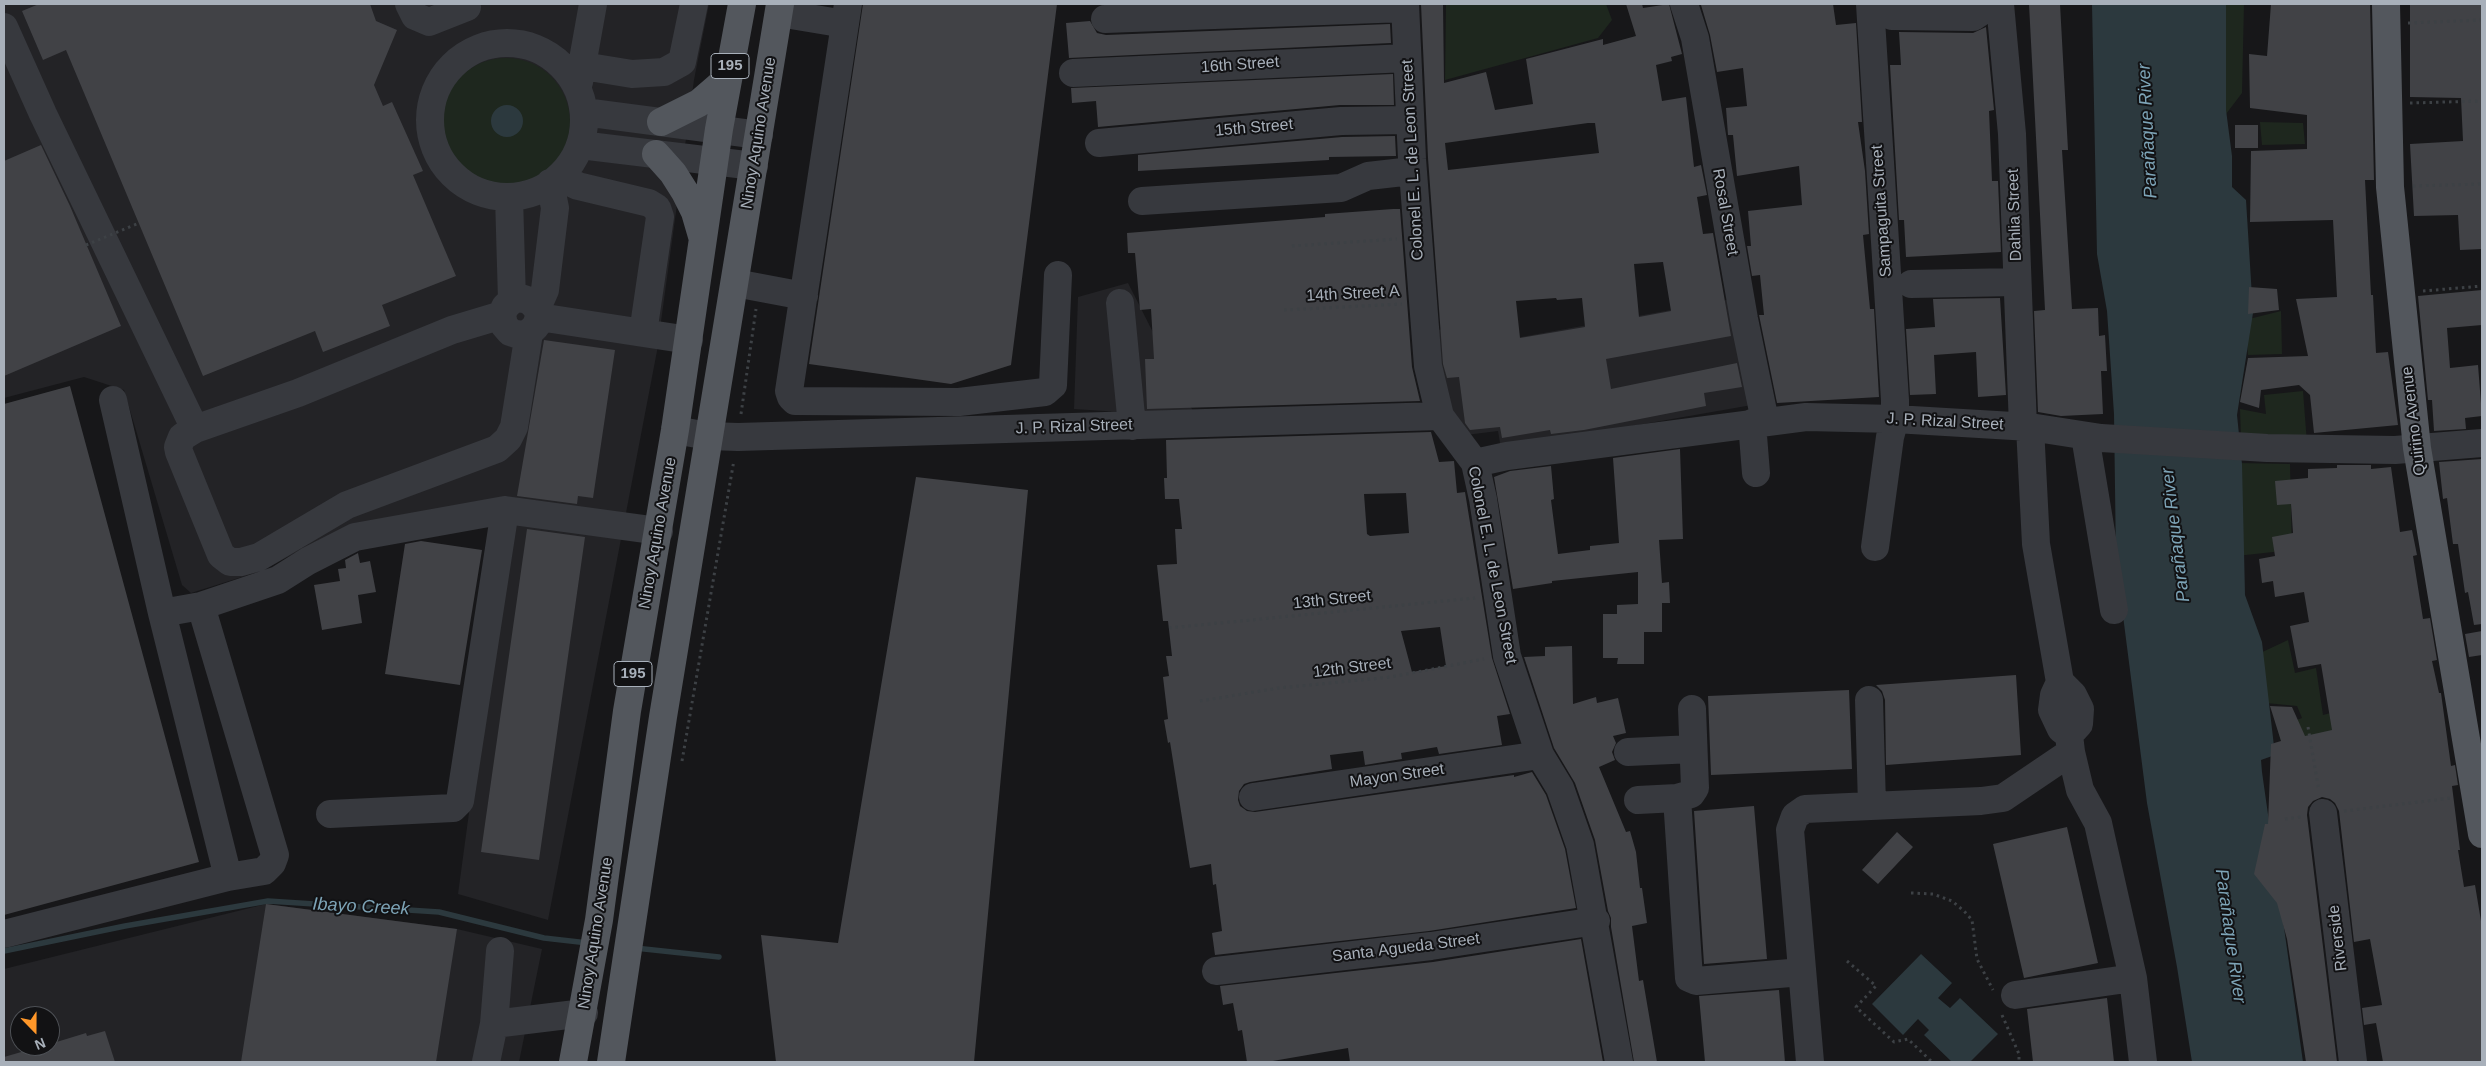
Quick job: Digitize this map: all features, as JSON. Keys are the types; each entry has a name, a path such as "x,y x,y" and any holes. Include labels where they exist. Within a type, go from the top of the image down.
{"main road":[{"name":"Ninoy Aquino Avenue","path":"573,1062 592,969 627,711 659,531 689,340 714,160 742,4"},
{"name":"Ninoy Aquino Avenue","path":"611,1062 708,436 780,8"},
{"name":"Quirino Avenue","path":"2386,13 2390,187 2399,291 2417,448 2482,834"},
{"path":"661,122 699,103 728,78"},
{"path":"656,154 673,172 685,192 695,212 703,239"}],"street":[{"path":"409,4 415,16 429,22 467,5 483,47"},
{"path":"593,4 582,88 580,145 572,162 555,180 531,193 510,197 488,194 467,186 450,172 438,154 431,134 430,112 440,84 447,72 463,57 483,47 503,43 524,44 543,51 564,67 582,88 661,122 759,135"},
{"path":"582,88 632,74 664,72 682,62 694,4"},
{"path":"812,4 846,12"},
{"name":"Rosal Street","path":"1684,4 1695,38 1742,309 1759,422 1756,473"},
{"name":"Sampaguita Street","path":"1870,4 1895,419 1890,437 1876,547"},
{"path":"1886,4 1888,12 1892,16 1973,17 1979,13 1980,4"},
{"name":"Dahlia Street","path":"2000,4 2012,134 2017,282 2026,427 2036,544 2060,682 2073,695 2080,709 2079,724 2070,743"},
{"path":"1105,19 1405,6"},
{"name":"Colonel E. L. de Leon Street","path":"1405,6 1412,171 1428,366 1440,416 1475,463 1507,656 1540,755 1560,788 1580,845 1596,921 1619,1062"},
{"path":"780,8 846,12"},
{"path":"846,12 789,391 790,397 795,401 959,402 1045,392 1053,385 1058,275"},
{"path":"4,27 43,114 195,429"},
{"name":"16th Street","path":"1073,74 1407,58"},
{"name":"15th Street","path":"1099,143 1341,121 1410,120"},
{"path":"580,145 754,166"},
{"path":"1142,201 1341,188 1368,176 1412,171"},
{"path":"524,315 545,290 555,208 555,180"},
{"path":"555,180 649,203 657,208 660,217 643,333"},
{"path":"510,197 524,315 514,427 508,439 497,449 348,505 259,558 241,562 230,562 221,555 179,452 178,447 182,437 195,429 298,393 452,330 524,315 689,340"},
{"path":"1911,284 2017,282"},
{"path":"733,291 803,304"},
{"path":"1120,303 1132,426"},
{"path":"113,400 162,613 228,877"},
{"name":"J. P. Rizal Street","path":"675,430 708,436 1132,426 1440,416"},
{"name":"J. P. Rizal Street","path":"1475,463 1507,456 1806,417 1895,419 2026,427 2093,437 2267,448 2338,450 2417,448 2482,443"},
{"path":"2093,437 2114,610"},
{"path":"162,613 201,606 278,580 308,561 355,537 505,510 659,531"},
{"path":"330,814 453,808 460,801 505,510"},
{"path":"4,934 228,877 264,871 272,863 275,855 201,606"},
{"path":"1869,700 1872,805"},
{"path":"1638,800 1677,798 1691,794 1695,788 1692,709"},
{"path":"1810,1062 1790,830 1795,816 1805,809 1981,801 2003,798 2052,767 2070,743"},
{"path":"2070,743 2080,790 2098,823 2133,978 2143,1062"},
{"path":"1628,752 1694,749"},
{"name":"Mayon Street","path":"1253,797 1540,755"},
{"path":"1677,798 1689,978 1696,981 1802,972"},
{"name":"Riverside","path":"2323,814 2353,1062"},
{"name":"Santa Agueda Street","path":"1216,972 1431,946 1596,921"},
{"path":"486,1062 494,1024 500,951"},
{"path":"2004,994 2133,978"},
{"path":"494,1024 584,1013"}],"path":[{"path":"2386,13 2482,20"},
{"path":"2387,102 2482,101"},
{"path":"2390,187 2482,184"},
{"path":"86,245 139,222"},
{"path":"1292,246 1417,238"},
{"path":"2399,291 2482,286"},
{"name":"14th Street A","path":"1284,310 1423,302"},
{"name":"13th Street","path":"1169,628 1498,596"},
{"name":"12th Street","path":"1200,701 1279,688 1391,677 1467,660 1507,656"},
{"path":"2285,819 2476,795"},
{"path":"1911,893 1933,894 1952,901 1964,910 1972,920 1977,959 2004,994 1999,1006 2005,1025 2019,1054 2019,1062"},
{"path":"1847,961 1876,986 1856,1007 1894,1042 1908,1039 1932,1062"}],"shaded area":[{"path":"4,4 709,4 694,80 657,351 548,920 458,894 511,502 303,549 261,571 191,593 182,585 124,390 84,377 4,398"},
{"path":"1446,4 1606,4 1612,20 1598,38 1445,80"},
{"path":"2202,4 2244,4 2242,93 2223,118"},
{"path":"506,58 519,59 531,63 542,68 552,76 560,86 565,97 569,109 569,135 565,147 560,158 552,168 542,176 531,181 519,185 506,186 493,185 481,181 470,176 460,168 452,158 447,147 443,135 442,122 443,109 447,97 452,86 460,76 470,68 481,63 493,59"},
{"path":"2260,122 2303,123 2305,144 2262,145"},
{"path":"1128,283 1196,417 1074,409 1078,297"},
{"path":"1732,299 1752,405 1501,449 1498,431 1466,435 1433,381 1428,331 1485,324 1488,343"},
{"path":"2281,311 2282,354 2248,355 2245,320"},
{"path":"2303,391 2307,443 2241,439 2240,409 2266,414 2264,395"},
{"path":"2237,463 2290,464 2292,550 2227,557"},
{"path":"2288,640 2295,673 2316,668 2323,715 2338,711 2343,732 2281,741 2277,727 2302,718 2297,706 2266,703 2256,655"},
{"path":"266,904 457,929 542,949 519,1062 4,1062 4,969"}],"water":[{"name":"Parañaque River","path":"2092,4 2226,4 2226,110 2232,156 2232,187 2246,200 2253,313 2237,415 2242,464 2245,595 2262,642 2275,755 2261,760 2262,772 2303,1062 2192,1062 2147,803 2116,561 2114,414 2107,311 2097,254"},
{"path":"507,105 513,106 518,110 522,115 522,127 518,132 513,136 507,137 501,136 496,132 492,127 491,121 492,115 496,110 501,106"},
{"path":"1921,954 1952,983 1938,998 1950,1008 1960,998 1998,1034 1970,1062 1952,1062 1924,1035 1929,1030 1918,1019 1903,1035 1872,1004"}],"building":[{"path":"39,4 370,4 376,21 397,30 374,85 383,106 392,102 423,171 413,175 456,276 382,305 390,326 323,352 315,331 203,376 66,50 43,60 22,11"},
{"path":"863,4 1057,4 1011,365 951,384 809,364"},
{"path":"1421,4 1443,4 1444,83 1486,72 1495,110 1533,104 1526,59 1603,39 1603,45 1636,36 1626,4 1642,4 1643,8 1669,4 1682,54 1671,57 1672,61 1656,65 1662,101 1686,97 1694,167 1701,165 1707,195 1697,197 1703,234 1713,233 1731,336 1606,359 1611,389 1737,363 1742,387 1704,393 1706,406 1584,430 1551,434 1550,430 1502,438 1500,427 1470,430 1465,423 1459,377 1447,378 1443,364 1428,158","holes":["1595,123 1599,153 1448,170 1445,143","1663,262 1671,311 1639,317 1634,264","1582,298 1585,327 1520,338 1516,301"]},
{"path":"1833,4 1836,25 1856,23 1862,122 1858,122 1865,171 1869,234 1863,235 1870,309 1874,309 1879,397 1777,403 1759,315 1764,315 1760,275 1752,276 1747,246 1751,246 1748,211 1802,205 1799,166 1737,176 1733,135 1728,135 1726,108 1747,106 1743,68 1717,72 1710,35 1701,5"},
{"path":"2029,4 2060,4 2068,150 2062,150 2072,309 2098,308 2099,336 2105,335 2107,371 2101,371 2103,414 2061,416 2038,412 2034,311 2045,310"},
{"path":"2271,4 2370,4 2374,180 2365,180 2371,295 2373,295 2376,353 2388,352 2398,425 2314,433 2310,395 2299,385 2261,390 2259,408 2240,402 2248,358 2308,356 2296,299 2337,297 2333,220 2250,222 2251,151 2307,149 2307,115 2250,108 2249,54 2267,56"},
{"path":"2410,4 2481,4 2482,249 2460,250 2458,215 2414,216 2410,144 2463,141 2461,98 2410,97"},
{"path":"1090,21 1097,33 1106,35 1390,24 1391,43 1069,58 1066,23"},
{"path":"1986,27 1994,110 1989,111 1992,181 1998,181 2001,252 1906,257 1904,220 1899,220 1890,65 1901,65 1899,32 1973,33"},
{"path":"1393,74 1394,105 1340,105 1098,127 1096,101 1072,103 1071,88"},
{"path":"2235,125 2258,125 2258,148 2235,148"},
{"path":"1395,136 1396,156 1329,157 1329,160 1138,171 1138,155 1342,137"},
{"path":"41,145 70,206 121,326 4,376 4,161"},
{"path":"1400,209 1412,367 1420,401 1147,409 1145,359 1154,359 1151,309 1140,310 1135,253 1128,253 1127,233 1325,217 1325,214"},
{"path":"2249,287 2277,289 2279,310 2248,314"},
{"path":"2482,290 2482,325 2447,328 2450,368 2478,365 2482,416 2465,418 2466,429 2434,431 2432,400 2428,400 2418,296"},
{"path":"2000,298 2006,395 1978,397 1976,352 1934,355 1936,394 1910,395 1906,329 1935,327 1933,299"},
{"path":"544,340 615,350 593,498 578,496 577,504 517,496"},
{"path":"70,386 199,862 4,915 4,404"},
{"path":"1431,432 1439,462 1454,461 1457,493 1465,492 1492,658 1510,714 1497,716 1502,745 1439,754 1437,747 1401,753 1402,759 1365,765 1363,751 1330,755 1332,769 1250,782 1244,784 1239,791 1238,800 1240,806 1247,811 1255,812 1514,775 1514,777 1532,772 1546,795 1565,849 1576,908 1429,931 1215,955 1212,933 1222,931 1216,884 1213,885 1211,864 1190,868 1170,742 1168,743 1164,720 1168,719 1163,677 1169,676 1166,656 1172,656 1168,621 1163,621 1157,565 1177,564 1175,529 1182,529 1179,499 1165,499 1164,478 1167,478 1166,440","holes":["1406,493 1409,533 1370,536 1367,534 1364,494","1440,627 1446,666 1412,672 1401,631"]},
{"path":"1680,449 1683,539 1659,540 1662,583 1669,582 1670,603 1662,603 1662,632 1644,632 1644,664 1617,664 1618,658 1603,658 1603,614 1617,614 1617,605 1638,604 1638,572 1552,581 1552,583 1513,589 1494,477 1510,471 1551,466 1554,499 1551,500 1558,554 1590,550 1590,546 1619,543 1613,458"},
{"path":"2482,459 2482,624 2474,625 2468,592 2465,593 2458,544 2453,544 2447,498 2443,499 2439,462"},
{"path":"2337,465 2371,465 2371,469 2391,467 2400,532 2412,530 2417,555 2413,556 2423,619 2430,618 2437,660 2432,661 2439,693 2441,693 2451,766 2455,765 2458,785 2452,786 2460,850 2458,850 2464,887 2475,885 2481,921 2482,1062 2383,1062 2376,1023 2364,1025 2362,1008 2382,1005 2370,939 2354,942 2339,811 2335,803 2330,799 2322,797 2313,801 2308,807 2307,815 2337,1062 2306,1062 2287,939 2277,903 2254,874 2265,824 2268,824 2271,744 2281,741 2270,706 2292,707 2305,736 2332,730 2321,664 2298,668 2290,626 2309,622 2304,592 2275,597 2273,581 2262,583 2259,559 2275,556 2272,537 2293,533 2291,504 2277,505 2275,481 2308,478 2308,469 2337,468"},
{"path":"916,477 1028,490 974,1062 776,1062 761,935 838,943"},
{"path":"527,529 585,537 539,860 481,852"},
{"path":"421,541 482,550 460,685 385,674 405,544"},
{"path":"358,553 360,563 370,561 376,592 358,595 362,623 322,630 314,585 340,581 338,569 346,568 345,560"},
{"path":"2482,631 2482,655 2469,657 2465,634"},
{"path":"1572,646 1573,704 1596,697 1597,703 1618,698 1626,733 1613,736 1616,743 1612,752 1615,760 1599,767 1626,832 1630,831 1636,852 1640,888 1642,888 1647,923 1632,926 1639,981 1643,980 1657,1062 1634,1062 1611,918 1608,911 1595,840 1575,783 1554,748 1524,657 1545,656 1545,647"},
{"path":"2016,675 2021,755 1886,765 1885,700 1882,691 1876,685"},
{"path":"1849,690 1852,769 1711,775 1708,696"},
{"path":"1754,806 1767,959 1704,964 1694,811"},
{"path":"2067,827 2098,963 2024,978 1993,844"},
{"path":"1897,832 1913,847 1878,884 1862,870"},
{"path":"266,904 457,929 436,1062 241,1062"},
{"path":"1581,939 1603,1062 1350,1062 1348,1048 1267,1062 1247,1062 1242,1030 1238,1031 1233,1003 1223,1005 1220,986 1433,962"},
{"path":"1779,990 1785,1062 1705,1062 1699,996"},
{"path":"2107,998 2114,1062 2033,1062 2027,1009"},
{"path":"105,1031 115,1062 4,1062 4,1057 10,1055 60,1056 60,1041 86,1033 87,1036"}],"waterway":[{"name":"Ibayo Creek","path":"4,951 125,926 268,901 439,912 544,938 588,943"},
{"name":"Ibayo Creek","path":"635,948 719,957"}]}
